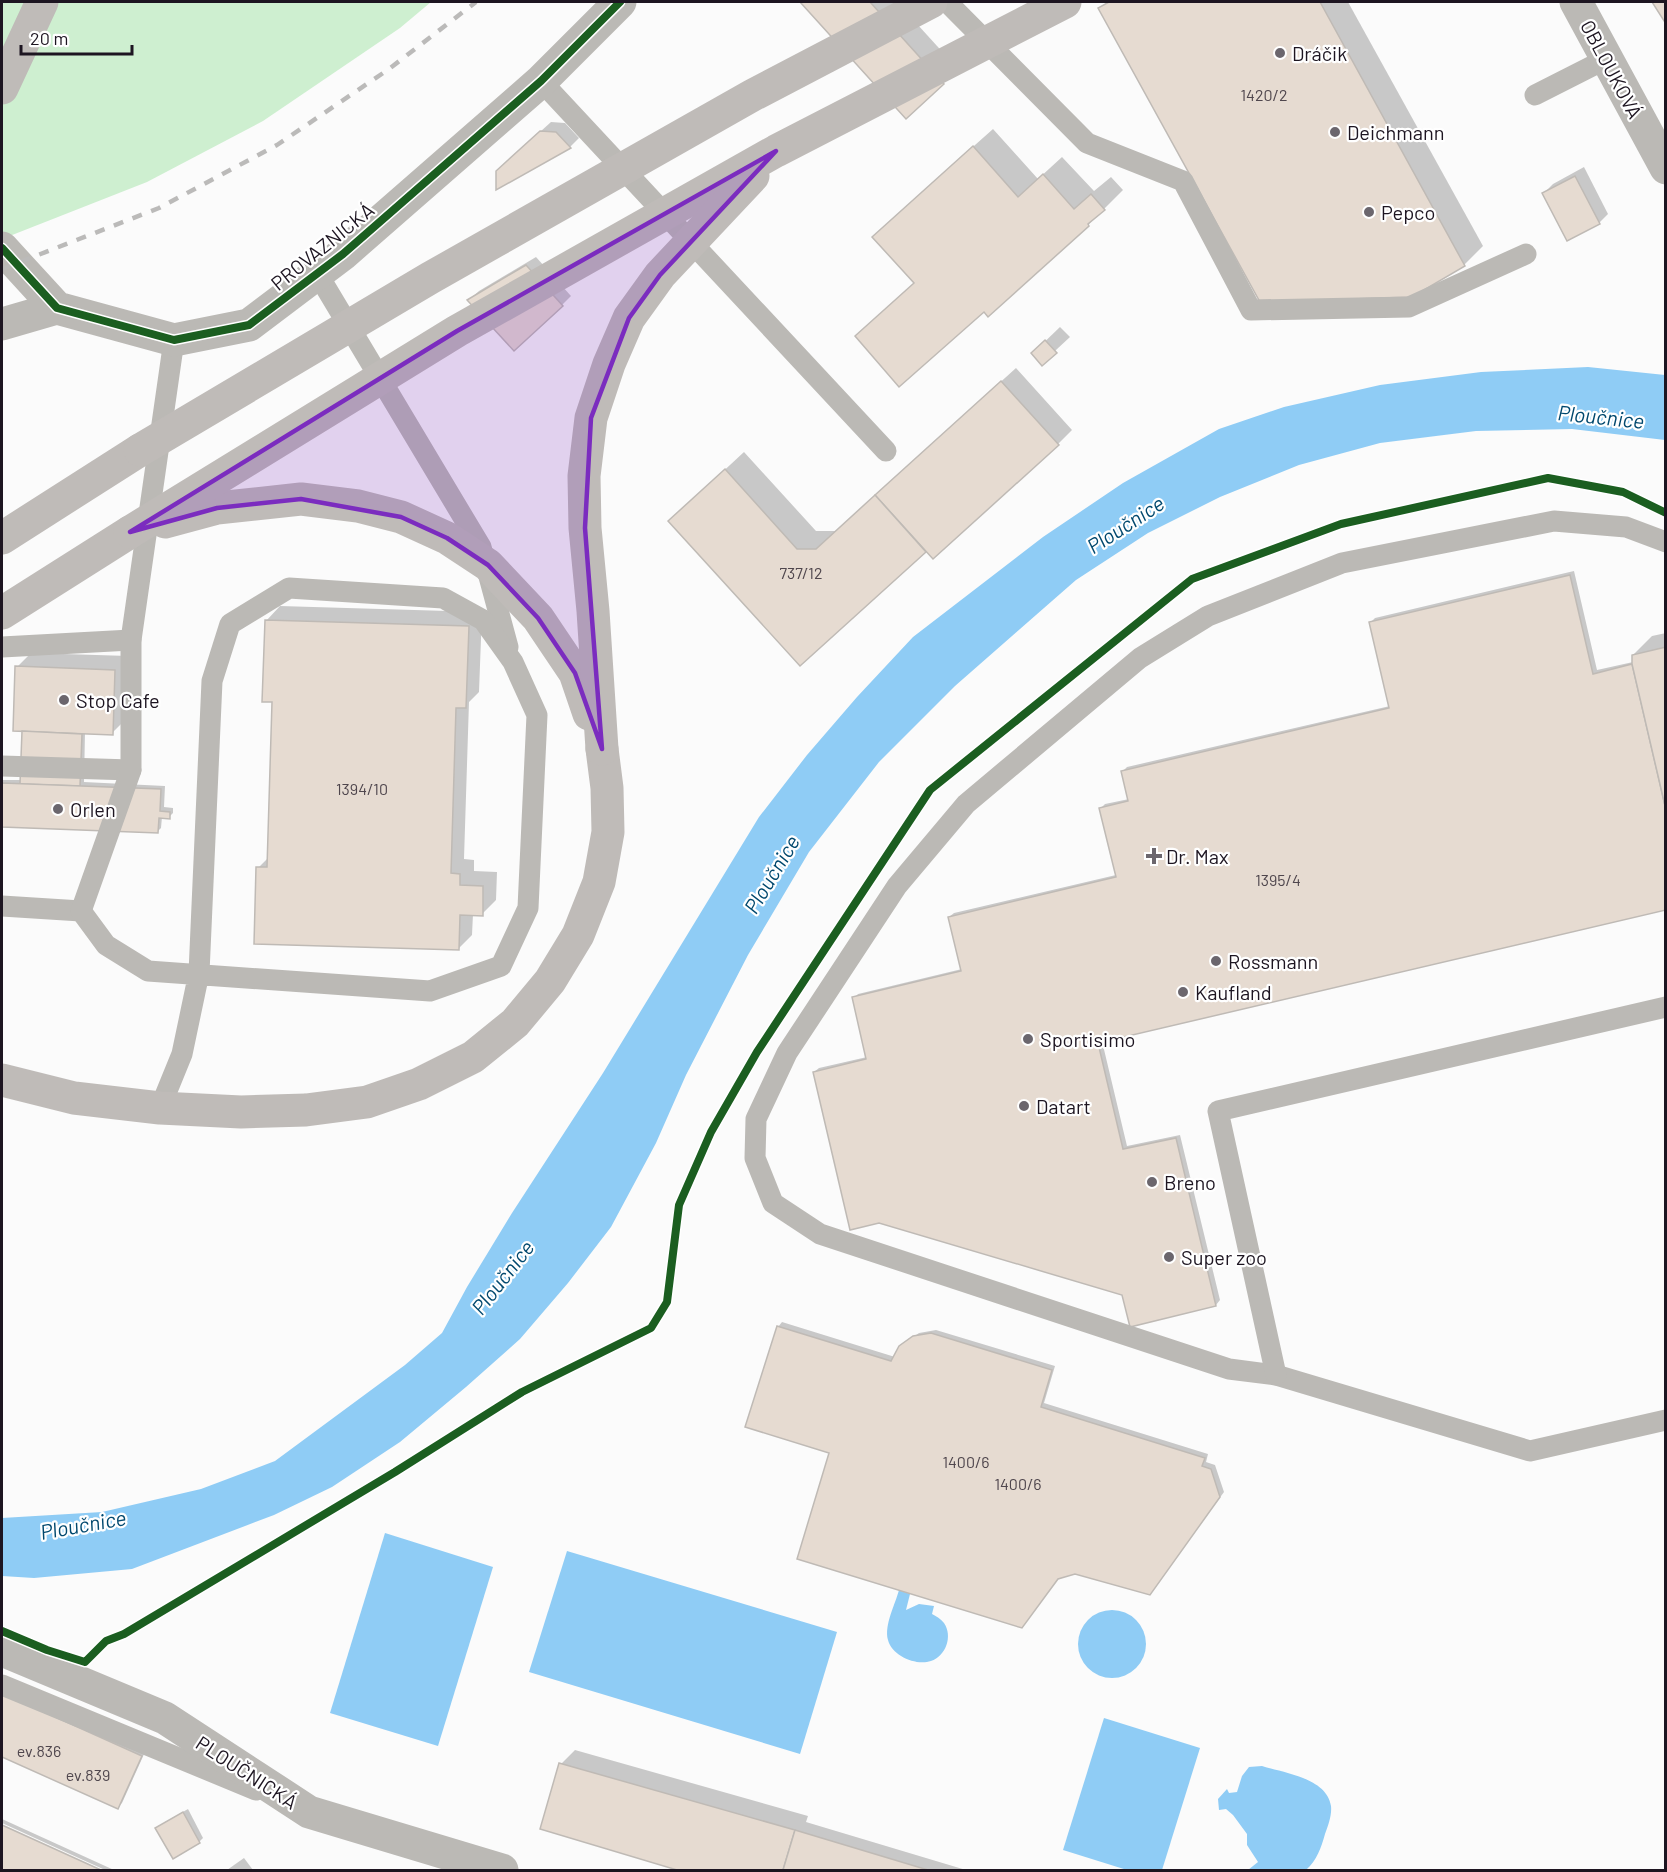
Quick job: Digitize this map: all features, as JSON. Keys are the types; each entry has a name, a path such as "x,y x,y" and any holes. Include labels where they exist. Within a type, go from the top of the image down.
{"main road":[{"path":"2,88 42,2"},
{"path":"2,538 140,450 430,278 753,95 931,2"},
{"path":"2,613 457,331 776,152 1065,2"},
{"path":"2,1080 74,1098 160,1107 241,1112 306,1110 367,1102 419,1084 473,1057 515,1023 550,981 578,935 599,882 608,832 608,788 602,749 585,528 584,476 591,418 609,364 629,318 660,274 776,152"},
{"path":"130,532 217,508 301,499 358,506 390,514 447,538 488,565 538,618 575,673 602,749"}],"street":[{"name":"PROVAZNICKÁ","path":"57,308 174,340 249,325 343,254 541,81 620,2"},
{"name":"OBLOUKOVÁ","path":"1576,2 1665,168"},
{"path":"2,248 57,308 2,324"},
{"name":"PLOUČNICKÁ","path":"2,1650 165,1718 309,1812 502,1870"}],"lane":[{"path":"947,2 1087,143 1184,181 1251,310 1409,307 1526,254"},
{"path":"1535,95 1606,59"},
{"path":"541,81 886,451"},
{"path":"318,273 482,547 511,660"},
{"path":"81,911 131,770 132,640 174,340"},
{"path":"1665,542 1626,527 1554,521 1342,563 1208,616 1140,658 966,804 897,886 787,1053 756,1119 755,1158 773,1203 820,1234 1229,1369 1276,1375 1530,1451 1665,1420"},
{"path":"81,911 106,945 148,971 199,973 430,991 501,966 528,908 537,715 511,660 483,620 443,598 289,588 230,624 212,681 199,973 182,1054 160,1107"},
{"path":"2,647 132,640"},
{"path":"2,765 131,770"},
{"path":"2,906 81,911"},
{"path":"1276,1375 1218,1111 1665,1007"},
{"path":"2,1685 309,1812"}],"highlighted area":[{"path":"776,151 660,275 629,318 591,418 585,528 602,749 575,673 538,618 488,565 447,538 401,517 301,499 217,508 130,532 457,331"}],"green space":[{"path":"2,2 431,2 400,28 263,121 147,182 2,239"}],"water":[{"name":"Ploučnice","path":"1588,367 1665,375 1665,440 1572,429 1476,431 1380,443 1299,465 1220,497 1148,533 1076,580 955,686 879,762 809,852 748,955 686,1075 656,1143 611,1227 568,1283 520,1339 400,1442 332,1487 274,1515 132,1569 34,1578 2,1576 2,1518 102,1512 201,1489 275,1461 405,1365 442,1333 512,1213 603,1073 759,817 807,755 913,637 1043,537 1123,483 1219,429 1284,407 1380,385 1481,372"},
{"path":"385,1533 493,1567 438,1746 330,1713"},
{"path":"567,1551 837,1632 800,1754 529,1672"},
{"path":"899,1590 910,1594 906,1610 919,1604 934,1606 932,1614 940,1619 947,1628 947,1645 941,1655 931,1661 912,1661 899,1655 890,1646 887,1628"},
{"path":"1112,1610 1125,1613 1136,1620 1143,1631 1146,1644 1143,1657 1136,1668 1125,1675 1112,1678 1099,1675 1088,1668 1081,1657 1078,1644 1081,1631 1088,1620 1099,1613"},
{"path":"1104,1718 1200,1748 1162,1870 1127,1870 1063,1850"},
{"path":"1262,1766 1303,1778 1322,1789 1328,1797 1331,1809 1328,1824 1318,1854 1306,1870 1248,1870 1258,1862 1247,1845 1247,1834 1226,1809 1219,1810 1218,1799 1227,1789 1229,1793 1237,1792 1242,1776 1249,1767"}],"building":[{"path":"800,2 870,2 944,84 906,119"},
{"path":"1109,2 1320,2 1465,266 1412,297 1260,302 1098,8"},
{"path":"1652,2 1666,2 1666,24"},
{"path":"540,131 556,132 571,148 496,190 496,171"},
{"path":"973,146 1018,197 1043,174 1074,209 1091,194 1105,210 988,317 984,312 899,387 855,336 914,283 872,237"},
{"path":"1575,176 1600,224 1567,241 1542,193"},
{"path":"526,265 563,306 514,351 467,300"},
{"path":"1045,340 1057,353 1042,366 1031,353"},
{"path":"1001,381 1059,445 933,559 875,495"},
{"path":"725,469 797,549 816,549 875,495 926,552 800,666 668,521"},
{"path":"1570,575 1593,674 1632,664 1666,810 1666,910 1098,1043 1123,1149 1176,1138 1216,1306 1130,1327 1122,1295 879,1223 850,1230 813,1072 866,1059 852,997 961,971 948,917 1116,877 1099,808 1128,801 1121,771 1389,708 1369,622"},
{"path":"265,620 469,626 466,708 456,708 451,873 460,874 460,885 483,886 483,916 460,915 459,950 254,944 256,867 267,867 272,702 262,702"},
{"path":"1666,647 1666,810 1632,664 1632,655"},
{"name":"Stop Cafe","path":"15,666 115,670 113,735 13,731"},
{"path":"22,731 82,734 80,786 20,784"},
{"path":"2,783 161,789 160,811 170,812 170,819 159,818 158,833 2,827"},
{"path":"777,1326 891,1361 899,1346 913,1336 931,1333 1052,1370 1041,1407 1205,1458 1202,1466 1211,1469 1220,1497 1150,1595 1075,1574 1058,1579 1022,1628 797,1559 829,1453 745,1427"},
{"path":"2,1693 142,1756 118,1809 2,1757"},
{"path":"559,1763 795,1830 783,1870 677,1870 540,1829"},
{"path":"183,1812 200,1843 173,1859 155,1828"},
{"path":"2,1825 101,1870 2,1870"},
{"path":"795,1830 928,1870 783,1870"}],"railway":[{"path":"2,269 159,208 277,145 389,69 476,2"}],"cycle path":[{"path":"2,248 57,308 174,340 249,325 343,254 541,81 620,2"},
{"path":"2,1631 47,1650 85,1662 106,1641 124,1634 395,1472 522,1392 651,1328 667,1302 679,1205 711,1132 757,1052 930,790 1192,579 1341,524 1548,478 1623,492 1666,513"}],"place":[{"name":"Dráčik","path":"1280,53"},
{"name":"Deichmann","path":"1335,132"},
{"name":"Pepco","path":"1369,212"},
{"name":"Stop Cafe","path":"64,700"},
{"name":"Orlen","path":"58,809"},
{"name":"Dr. Max","path":"1154,856"},
{"name":"Rossmann","path":"1216,961"},
{"name":"Kaufland","path":"1183,992"},
{"name":"Sportisimo","path":"1028,1039"},
{"name":"Datart","path":"1024,1106"},
{"name":"Breno","path":"1152,1182"},
{"name":"Super zoo","path":"1169,1257"}]}
